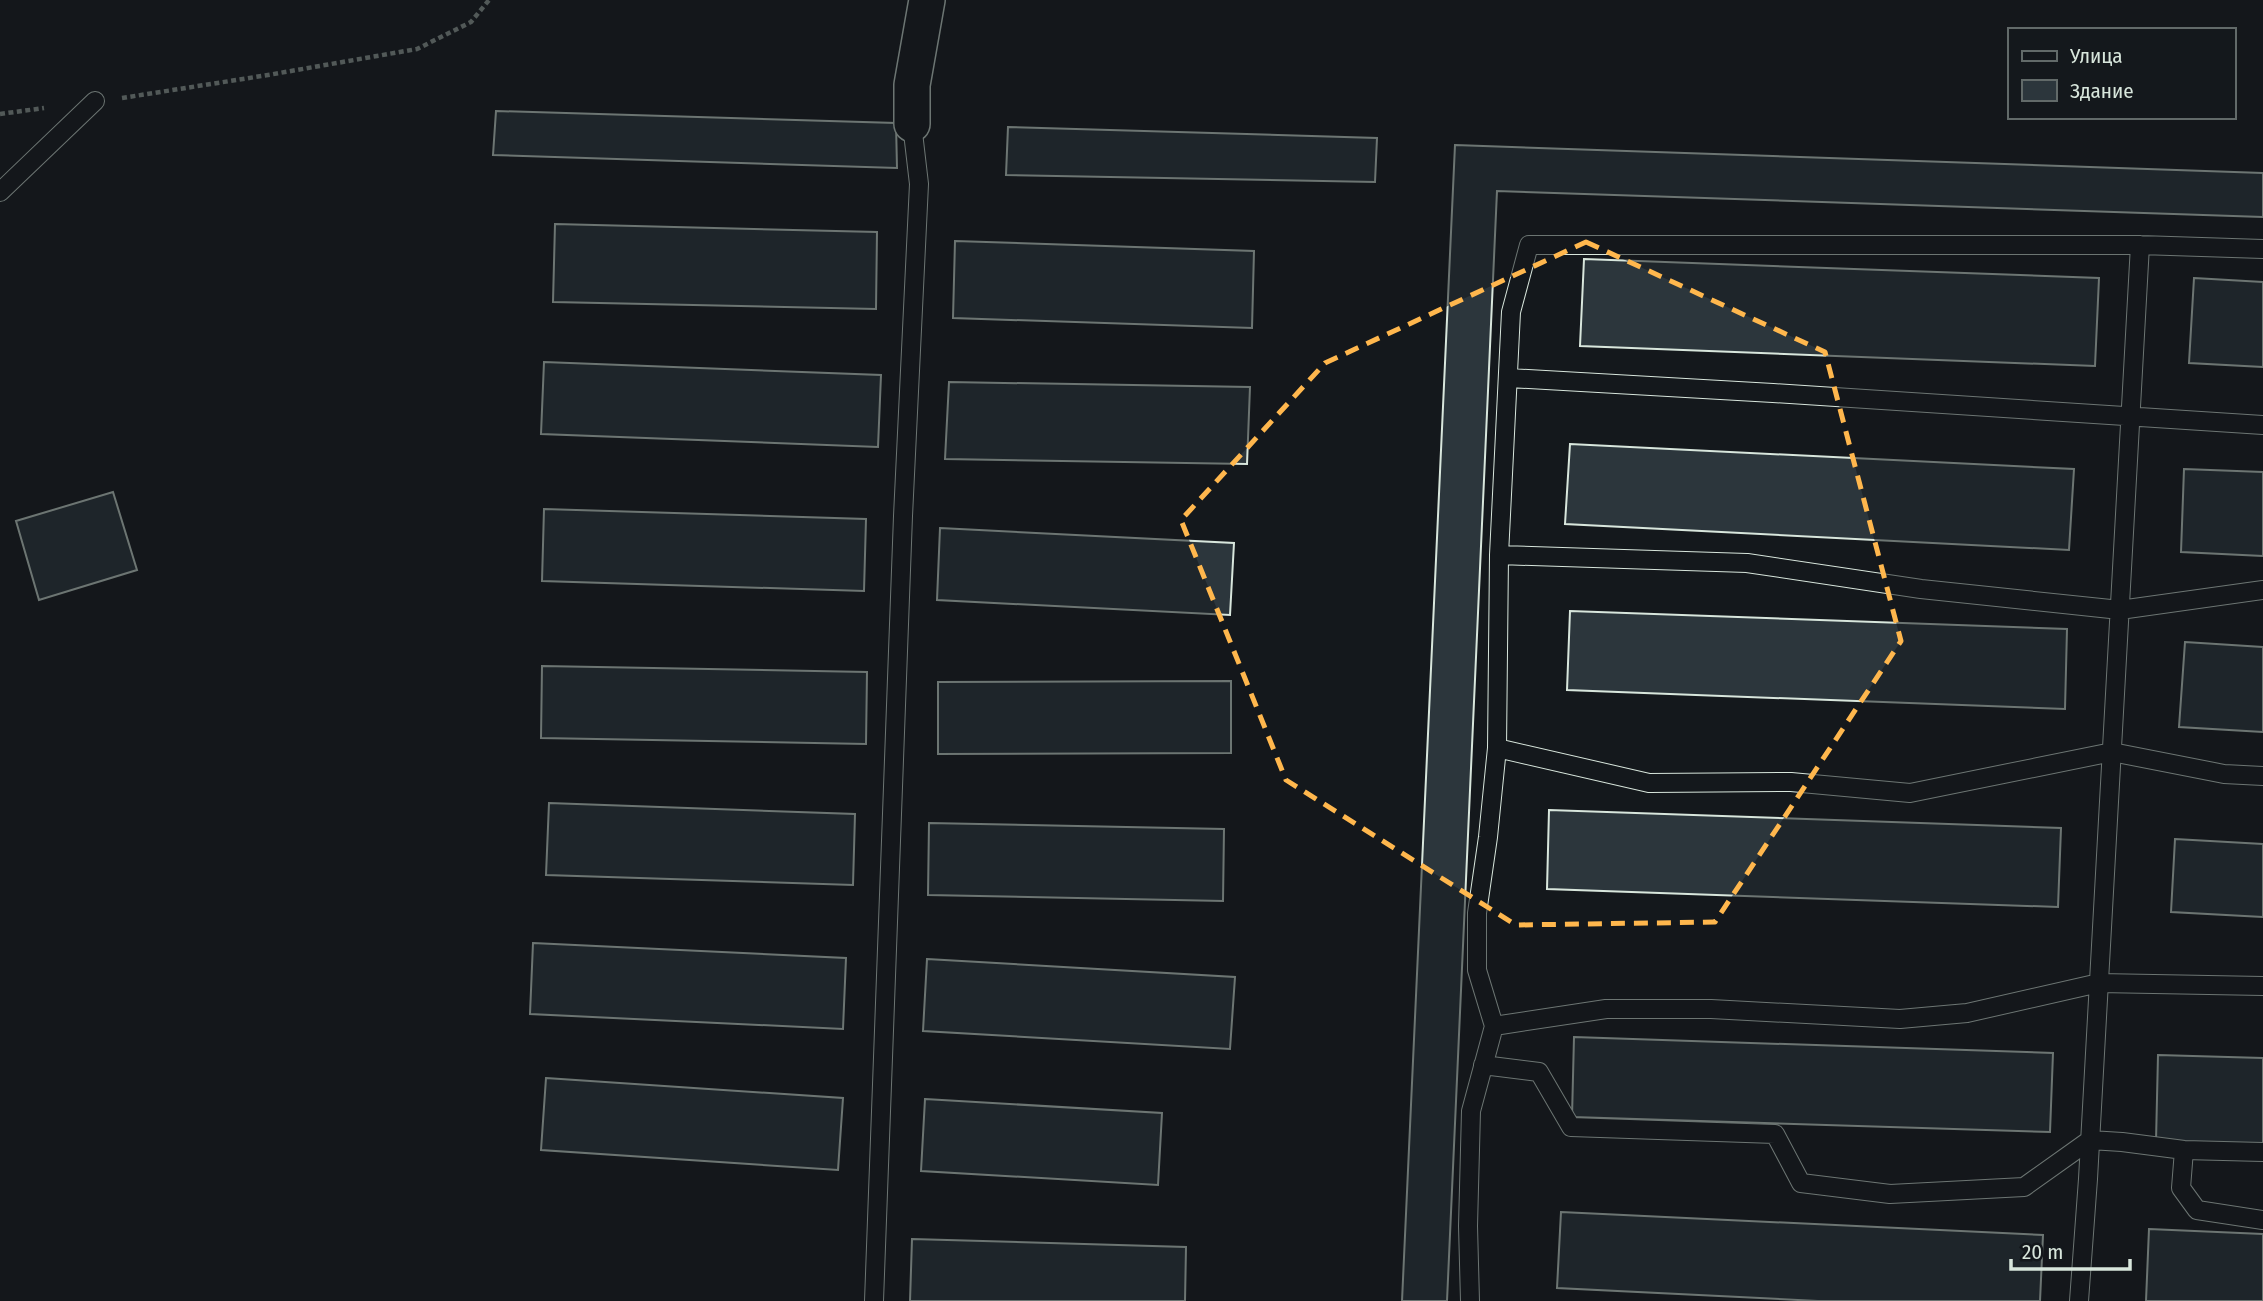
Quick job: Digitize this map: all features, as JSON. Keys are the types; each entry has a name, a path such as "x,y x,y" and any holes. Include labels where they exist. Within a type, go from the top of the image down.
{"street":[{"path":"912,124 912,85 927,0"}],"lane":[{"path":"0,192 95,101"},
{"path":"874,1301 902,516 919,184 912,124"},
{"path":"1470,1301 1468,1226 1471,1111 1494,1026 1477,970 1477,913 1497,748 1499,555 1511,312 1529,245 2140,245 2263,249"},
{"path":"2079,1301 2140,245"},
{"path":"1508,378 2263,425"},
{"path":"1499,555 1747,563 1921,589 2120,610 2263,590"},
{"path":"1497,748 1648,783 1791,782 1910,793 2112,752 2224,774 2263,776"},
{"path":"1494,1026 1606,1009 1711,1009 1900,1020 1968,1013 2099,983 2263,985"},
{"path":"1483,1065 1539,1072 1571,1127 1775,1134 1801,1183 1890,1194 2024,1187 2090,1140 2184,1150 2263,1152"},
{"path":"2184,1150 2181,1188 2197,1210 2263,1220"}],"path":[{"path":"0,114 268,75 417,48 471,22 489,0"}],"highlighted area":[{"path":"1586,242 1825,352 1901,641 1715,922 1516,925 1286,780 1181,520 1325,363"}],"building":[{"path":"496,111 896,123 897,168 493,155"},
{"path":"1008,127 1377,138 1375,182 1006,175"},
{"path":"1455,145 2263,173 2263,217 1497,191 1447,1301 1402,1301"},
{"path":"555,224 877,232 876,309 553,302"},
{"path":"955,241 1254,251 1252,328 953,318"},
{"path":"1584,259 2099,278 2095,366 1580,346"},
{"path":"2194,278 2263,282 2263,367 2189,363"},
{"path":"544,362 881,375 878,447 541,434"},
{"path":"949,382 1250,387 1247,464 945,459"},
{"path":"1570,444 2074,469 2069,550 1565,524"},
{"path":"2184,469 2263,472 2263,556 2181,552"},
{"path":"113,492 137,570 39,600 16,521"},
{"path":"544,509 866,519 864,591 542,581"},
{"path":"940,528 1234,543 1230,615 937,600"},
{"path":"1570,611 2067,629 2065,709 1567,690"},
{"path":"2185,642 2263,647 2263,732 2179,727"},
{"path":"542,666 867,672 866,744 541,738"},
{"path":"1231,681 1231,753 938,754 938,682"},
{"path":"549,803 855,814 853,885 546,875"},
{"path":"1549,810 2061,828 2058,907 1547,889"},
{"path":"929,823 1224,829 1223,901 928,895"},
{"path":"2175,839 2263,844 2263,917 2171,912"},
{"path":"533,943 846,958 843,1029 530,1014"},
{"path":"927,959 1235,977 1230,1049 923,1031"},
{"path":"1574,1037 2053,1053 2050,1132 1572,1117"},
{"path":"2158,1055 2263,1058 2263,1144 2156,1141"},
{"path":"546,1078 843,1098 838,1170 541,1150"},
{"path":"925,1099 1162,1113 1158,1185 921,1171"},
{"path":"1561,1212 2043,1235 2040,1301 1818,1301 1557,1288"},
{"path":"2149,1229 2263,1234 2263,1301 2146,1301"},
{"path":"912,1239 1186,1247 1185,1301 910,1301"}]}
